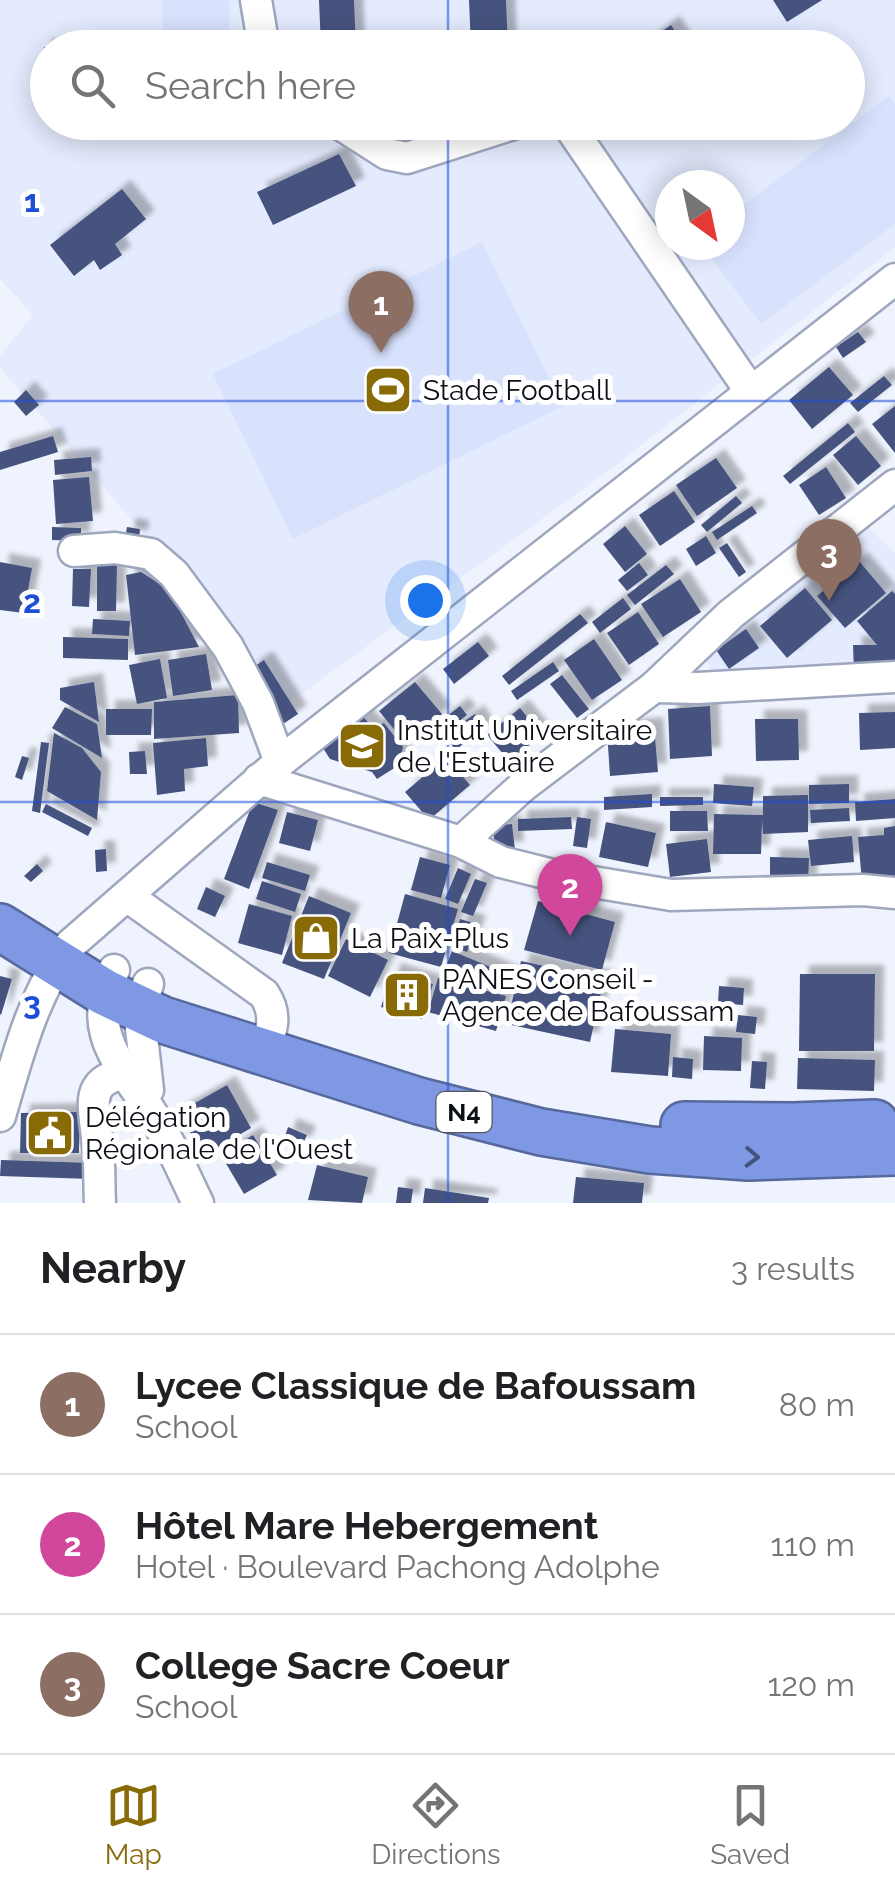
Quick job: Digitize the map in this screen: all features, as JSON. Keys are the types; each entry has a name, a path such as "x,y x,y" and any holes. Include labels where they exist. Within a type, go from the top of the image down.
{"highway":[{"path":"0,900 64,954"},
{"path":"0,927 64,954"},
{"name":"N4","path":"64,954 126,989 420,1101 596,1143 748,1158 895,1152"},
{"name":"N4","path":"268,1041 576,1114 673,1124 794,1126 895,1122"}],"street":[{"path":"256,0 261,30"},
{"path":"365,140 387,154 407,158 463,140"},
{"path":"578,140 750,392"},
{"path":"0,1116 20,1047 64,954 270,771 895,279"},
{"path":"461,842 523,786 654,687 731,614 895,485"},
{"path":"74,551 115,548 151,554 174,574 228,647 258,702 270,771"},
{"path":"654,687 895,677"},
{"path":"270,771 461,842 502,862 557,876 670,895 895,892"},
{"path":"127,896 264,994 273,1012 268,1041"},
{"path":"126,989 106,1034 133,1072 198,1203"},
{"path":"100,1203 91,1098 96,1087 112,1076 133,1072"}],"shaded area":[{"path":"0,0 895,0 895,247 608,471 290,702 0,368 0,356 33,315 0,279"},
{"path":"162,0 229,0 230,30 163,30"},
{"path":"889,96 895,104 895,224 761,324 712,260 745,260 745,204 830,140 865,140 865,114"},
{"name":"Stade Football","path":"482,242 563,406 293,539 213,374"},
{"path":"863,523 895,553 895,656 715,679 701,649"}],"building":[{"path":"319,0 354,0 355,30 320,30"},
{"path":"469,0 506,0 507,30 470,30"},
{"path":"773,0 822,0 787,22"},
{"path":"339,154 356,186 273,225 257,192"},
{"path":"122,189 146,219 115,244 122,255 100,270 94,260 74,276 50,245"},
{"path":"858,332 866,342 843,358 836,347"},
{"path":"829,367 853,395 812,429 789,400"},
{"path":"884,376 892,385 858,412 850,403"},
{"path":"26,390 39,405 26,416 14,402"},
{"path":"895,406 895,453 872,424"},
{"path":"848,423 855,432 790,484 783,476"},
{"path":"53,436 58,452 0,470 0,452"},
{"path":"856,436 881,466 858,485 833,455"},
{"path":"91,457 92,471 55,475 54,460"},
{"path":"716,458 737,488 697,516 676,485"},
{"path":"826,467 846,498 819,515 799,485"},
{"path":"89,477 93,521 56,524 53,480"},
{"path":"674,491 695,522 660,546 639,515"},
{"path":"736,496 742,503 707,532 701,525"},
{"path":"752,506 757,513 717,540 712,532"},
{"path":"625,526 647,554 625,572 603,544"},
{"path":"52,527 81,528 81,541 52,540"},
{"path":"127,527 140,529 139,539 125,538"},
{"path":"706,536 716,553 696,566 686,549"},
{"path":"727,543 746,572 739,577 719,548"},
{"path":"859,561 886,593 845,628 817,596"},
{"path":"0,562 32,568 24,613 0,610"},
{"path":"639,563 648,575 627,591 618,580"},
{"path":"97,564 117,564 116,611 97,611"},
{"path":"666,565 674,574 635,605 627,595"},
{"path":"73,569 91,569 89,607 72,606"},
{"path":"141,572 169,590 199,647 135,655 126,575"},
{"path":"680,579 701,612 663,637 641,604"},
{"path":"805,588 832,620 787,658 760,626"},
{"path":"892,591 895,668 854,672 853,645 877,645 857,621"},
{"path":"623,598 631,609 600,633 592,622"},
{"path":"638,612 659,644 629,665 607,633"},
{"path":"580,614 588,623 509,685 502,676"},
{"path":"93,619 130,621 129,636 92,634"},
{"path":"746,629 759,648 729,669 716,650"},
{"path":"63,637 128,639 128,660 63,658"},
{"path":"594,639 622,680 592,700 564,660"},
{"path":"478,642 489,656 454,684 443,669"},
{"path":"206,654 212,690 173,696 168,660"},
{"path":"160,659 167,698 137,704 129,665"},
{"path":"264,660 298,714 283,724 249,670"},
{"path":"553,662 559,671 517,700 511,691"},
{"path":"562,675 589,709 577,718 550,684"},
{"path":"94,682 99,722 60,700 60,688"},
{"path":"415,682 442,714 406,744 379,711"},
{"path":"238,695 239,733 154,739 154,702"},
{"path":"460,706 467,715 440,736 433,727"},
{"path":"710,706 712,756 670,759 668,709"},
{"path":"65,707 97,724 102,758 52,728"},
{"path":"520,708 542,735 509,761 487,735"},
{"path":"106,709 152,709 151,735 106,735"},
{"path":"895,712 895,748 860,750 859,713"},
{"name":"Institut Universitaire de l'Estuaire","path":"360,713 373,728 384,723 403,747 399,765 377,779 372,772 330,759 321,745"},
{"path":"475,714 485,729 455,750 445,734"},
{"path":"755,719 798,719 799,760 756,761"},
{"path":"654,726 658,772 610,776 607,731"},
{"path":"54,733 82,748 101,772 97,820 47,791"},
{"path":"206,738 208,766 184,769 185,791 157,795 153,743"},
{"path":"41,742 49,743 40,813 32,811"},
{"path":"145,751 147,774 130,774 129,752"},
{"path":"22,756 29,758 22,780 15,777"},
{"path":"446,757 470,785 429,820 405,792"},
{"path":"714,784 754,787 752,806 713,803"},
{"path":"849,784 849,803 809,804 809,785"},
{"path":"652,794 652,807 604,810 604,797"},
{"path":"808,795 808,832 763,834 762,820 761,854 713,854 714,814 763,815 763,796"},
{"path":"660,797 703,797 703,805 660,806"},
{"path":"895,799 895,818 856,821 855,802"},
{"path":"253,802 278,810 249,889 224,879"},
{"path":"46,804 92,828 88,836 42,812"},
{"path":"849,808 850,821 811,823 810,810"},
{"path":"670,811 707,811 708,831 670,831"},
{"path":"287,812 318,820 310,851 279,843"},
{"path":"571,817 572,829 518,831 518,819"},
{"path":"577,817 591,819 587,848 573,846"},
{"path":"606,822 656,833 648,867 599,857"},
{"path":"512,824 515,850 496,852 492,826"},
{"path":"895,826 895,879 862,882 858,837 884,835 884,828"},
{"path":"852,836 854,862 811,866 808,840"},
{"path":"707,839 711,872 670,877 666,844"},
{"path":"106,849 107,871 96,872 95,850"},
{"path":"420,857 450,865 441,898 411,890"},
{"path":"770,857 809,858 808,885 770,885"},
{"path":"267,862 310,875 305,891 262,878"},
{"path":"37,864 43,871 31,882 24,876"},
{"path":"458,868 471,874 458,904 445,899"},
{"path":"475,879 487,883 473,916 461,912"},
{"path":"262,881 301,894 295,912 256,899"},
{"path":"206,887 225,896 215,917 197,909"},
{"path":"405,894 458,909 441,967 389,953"},
{"name":"La Paix-Plus","path":"309,896 351,913 324,979 282,963"},
{"path":"538,901 615,922 602,970 524,950"},
{"path":"249,904 292,916 282,955 238,943"},
{"path":"460,919 477,924 467,952 451,946"},
{"path":"346,939 388,960 370,997 328,976"},
{"path":"452,951 510,975 503,993 445,969"},
{"path":"521,961 604,979 590,1042 507,1024"},
{"name":"PANES Conseil - Agence de Bafoussam","path":"392,972 433,984 422,1019 381,1007"},
{"path":"800,974 875,974 874,1051 799,1051"},
{"path":"0,976 12,979 1,1015 0,1014"},
{"path":"438,978 506,996 496,1031 428,1012"},
{"path":"719,986 744,988 743,1005 718,1003"},
{"path":"738,1015 757,1017 755,1034 736,1032"},
{"path":"615,1029 671,1034 668,1076 611,1072"},
{"path":"704,1036 742,1038 741,1071 703,1070"},
{"path":"673,1057 693,1059 692,1079 672,1077"},
{"path":"798,1058 875,1060 874,1091 797,1089"},
{"path":"752,1061 767,1062 765,1089 750,1088"},
{"path":"227,1085 251,1128 203,1156 179,1112"},
{"name":"Délégation Régionale de l'Ouest","path":"79,1112 79,1153 20,1153 21,1113"},
{"path":"288,1127 307,1135 302,1146 284,1139"},
{"path":"253,1135 277,1175 244,1194 221,1155"},
{"path":"1,1160 91,1163 91,1179 0,1176"},
{"path":"317,1165 368,1177 362,1203 308,1200"},
{"path":"576,1177 644,1183 642,1203 573,1203"},
{"path":"398,1187 413,1189 411,1203 396,1203"},
{"path":"425,1188 489,1198 488,1203 423,1203"}],"place":[{"name":"Lycee Classique de Bafoussam","path":"381,353"},
{"name":"Stade Football","path":"388,390"},
{"name":"College Sacre Coeur","path":"829,601"},
{"name":"Institut Universitaire de l'Estuaire","path":"362,746"},
{"name":"Hôtel Mare Hebergement","path":"570,936"},
{"name":"La Paix-Plus","path":"316,938"},
{"name":"PANES Conseil - Agence de Bafoussam","path":"407,995"},
{"name":"Délégation Régionale de l'Ouest","path":"50,1133"}]}
